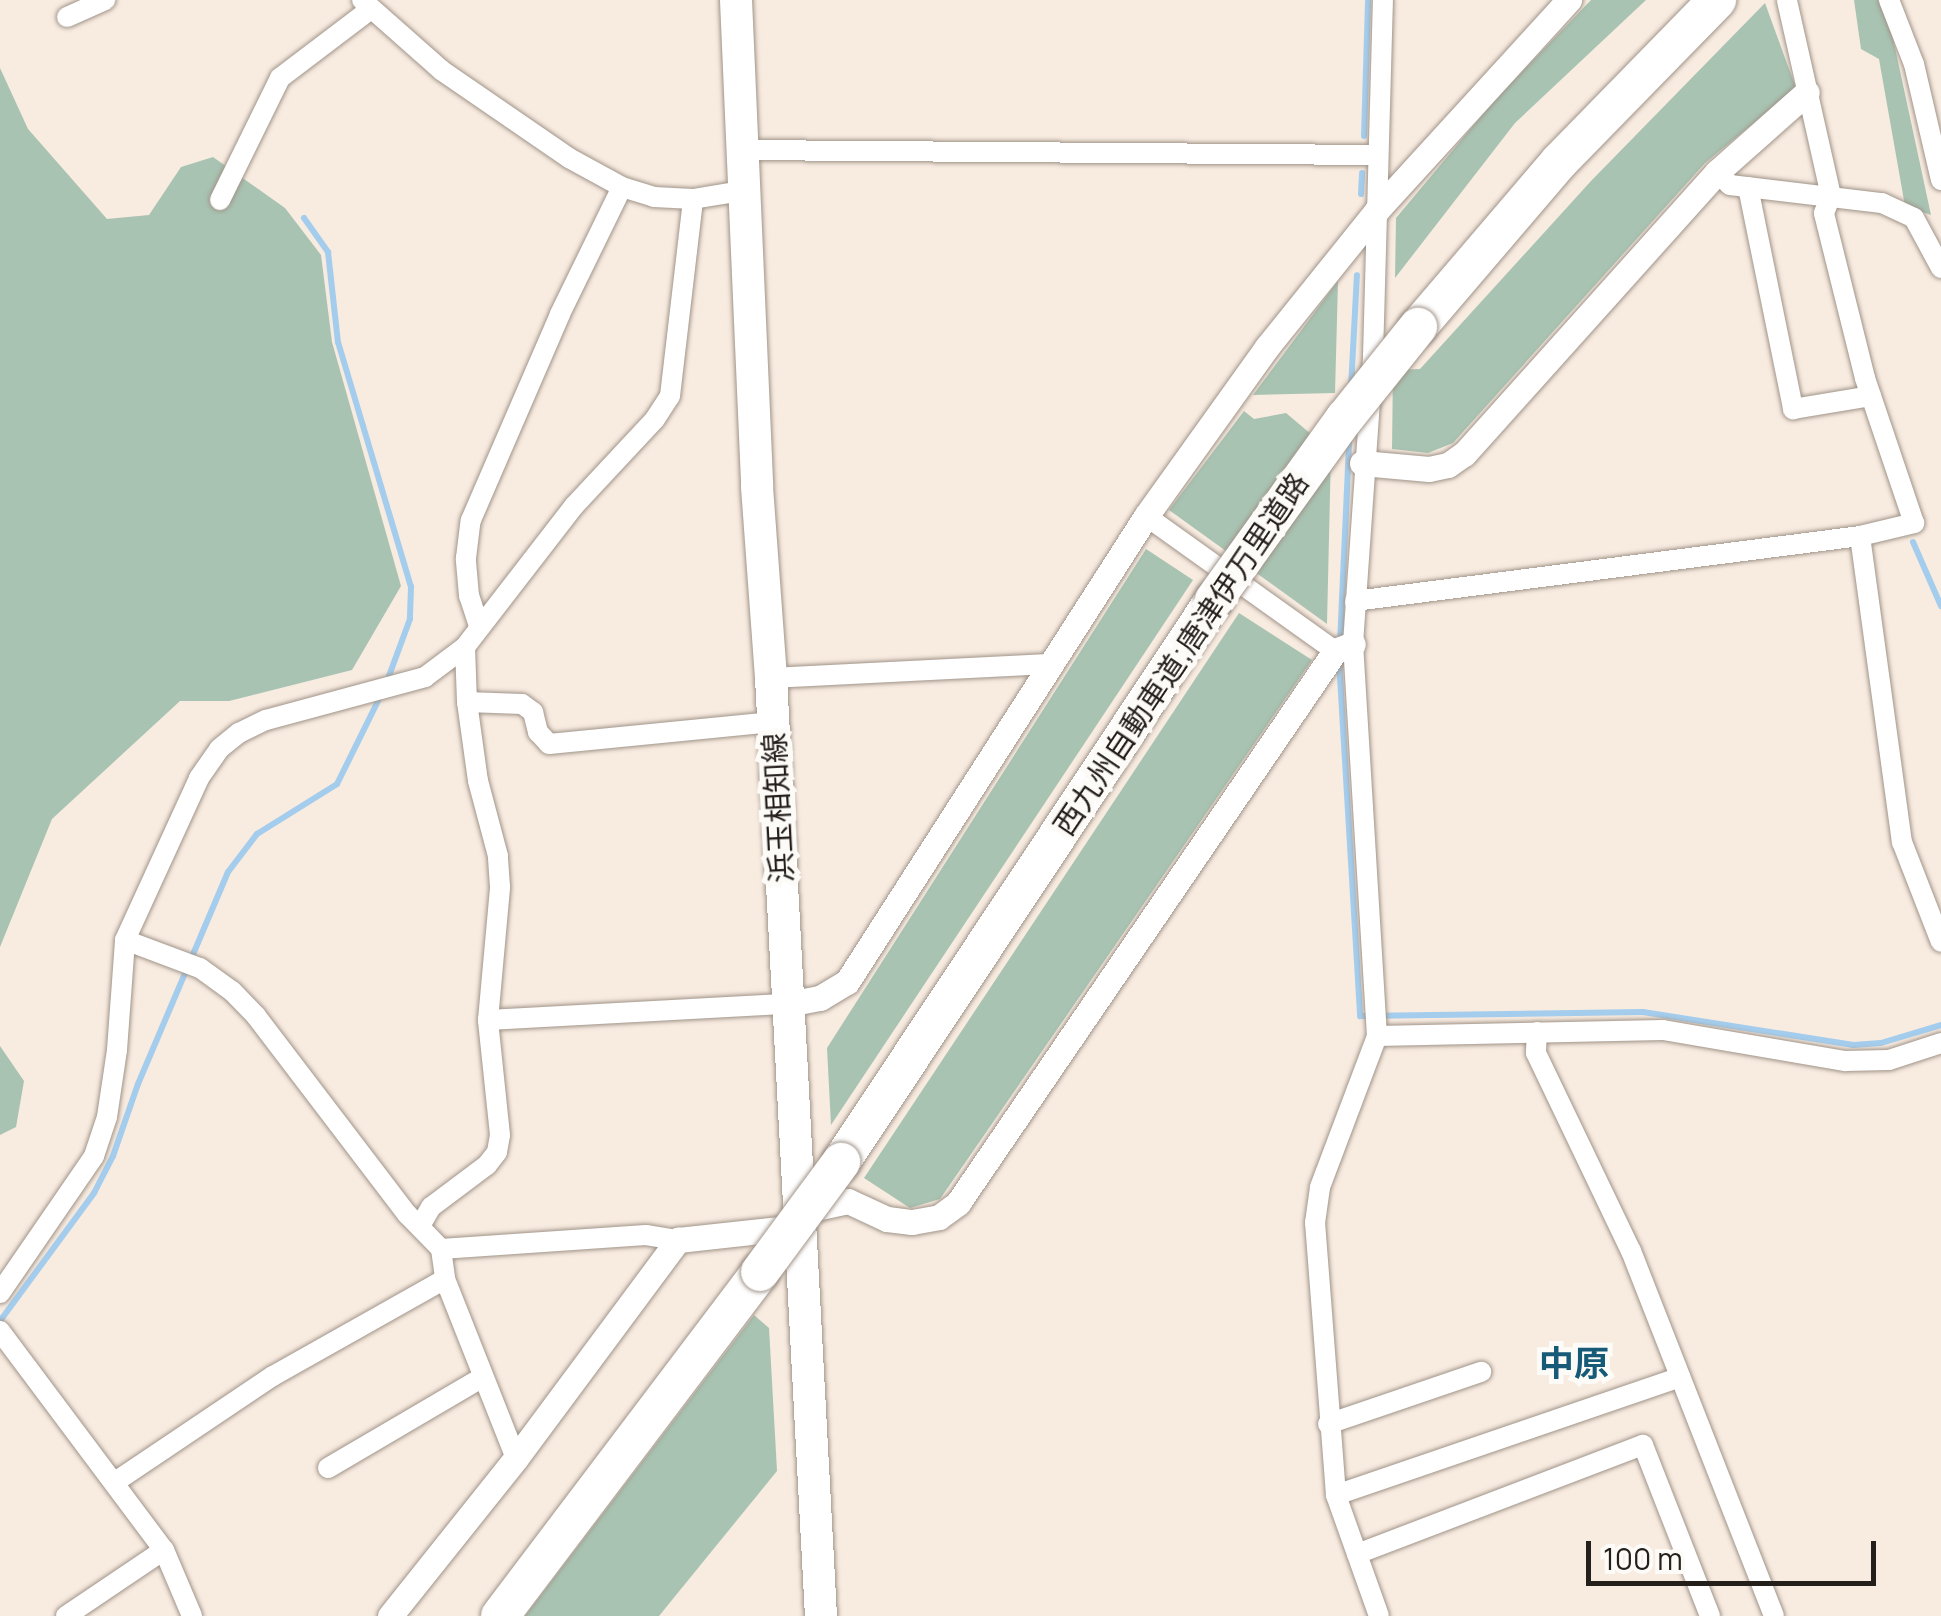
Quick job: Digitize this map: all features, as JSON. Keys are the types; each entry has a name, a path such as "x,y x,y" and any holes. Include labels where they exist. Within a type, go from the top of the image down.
{"highway":[{"name":"西九州自動車道;唐津伊万里道路","path":"500,1616 841,1162 1214,600 1345,418 1560,160 1717,0"},
{"name":"西九州自動車道;唐津伊万里道路","path":"475,1616 700,1352"}],"main road":[{"name":"浜玉相知線","path":"736,0 742,190 820,1616"}],"street":[{"path":"67,17 105,0"},
{"path":"1379,1616 1336,1494 1315,1223 1320,1187 1377,1033 1344,647 1355,601 1362,463 1373,356 1383,0"},
{"path":"488,1020 788,1004 820,998 847,982 1146,516 1267,347 1377,210 1569,0"},
{"path":"1355,601 1860,536 1914,524 1871,396 1824,213 1831,196 1788,0"},
{"path":"1890,0 1914,64 1941,180"},
{"path":"220,200 280,78 366,4 441,70 569,158 622,187 654,196 693,199 742,190"},
{"path":"1362,463 1429,469 1448,465 1464,454 1717,172 1807,92"},
{"path":"740,150 1376,155"},
{"path":"1717,172 1730,186 1882,203 1914,218 1941,268"},
{"path":"479,626 469,596 466,558 470,520 560,314 622,187"},
{"path":"1748,187 1794,409 1871,396"},
{"path":"0,1294 94,1156 107,1117 117,1050 125,940 199,778 219,749 266,720 425,677 465,647 574,506 655,419 670,396 693,199"},
{"path":"1146,516 1344,647"},
{"path":"1860,536 1902,842 1941,942"},
{"path":"420,1226 430,1207 487,1165 498,1152 500,1135 488,1020 500,886 467,702 465,647"},
{"path":"441,1250 646,1236 678,1240 801,1219 848,1201 888,1219 912,1222 940,1217 958,1203 1344,647"},
{"path":"771,678 1049,664"},
{"path":"467,702 522,704 533,712 538,732 548,744 773,722"},
{"path":"125,940 190,964 256,1016 441,1250 445,1279 516,1458"},
{"path":"1377,1033 1662,1030 1845,1061 1889,1060 1941,1044"},
{"path":"1536,1032 1536,1053 1631,1251 1774,1616"},
{"path":"390,1616 516,1458 678,1240"},
{"path":"115,1482 272,1376 445,1279"},
{"path":"1,1333 164,1550 192,1616"},
{"path":"1328,1424 1481,1372"},
{"path":"328,1468 483,1377"},
{"path":"1336,1494 1680,1377"},
{"path":"1357,1554 1643,1444 1710,1616"},
{"path":"66,1616 164,1550"}],"green space":[{"path":"1591,0 1646,0 1515,123 1395,278 1396,218 1494,101"},
{"path":"1854,0 1878,0 1891,29 1931,215 1905,206 1879,59 1861,49"},
{"path":"1765,3 1796,88 1705,163 1453,443 1428,453 1392,449 1393,370 1420,369 1591,181"},
{"path":"0,68 28,129 107,219 149,215 181,167 213,157 285,208 321,255 332,342 401,586 352,670 229,701 180,701 52,819 0,947"},
{"path":"1338,281 1335,393 1253,395"},
{"path":"1244,411 1254,419 1286,413 1331,451 1327,624 1169,510"},
{"path":"1146,549 1193,580 831,1125 827,1048"},
{"path":"1239,613 1312,660 940,1199 910,1208 864,1178"},
{"path":"0,1046 24,1081 16,1127 0,1135"},
{"path":"754,1315 769,1328 777,1471 659,1616 525,1616"}],"waterway":[{"path":"1364,136 1368,0"},
{"path":"1361,194 1362,173"},
{"path":"304,218 328,252 338,342 411,587 410,619 386,684"},
{"path":"1351,388 1357,275"},
{"path":"1340,643 1349,441"},
{"path":"1913,542 1941,606"},
{"path":"1339,660 1360,1016 1643,1012 1853,1045 1881,1043 1941,1025"},
{"path":"0,1321 94,1193 113,1156 138,1084 228,872 257,834 337,784 381,695"}],"district":[{"name":"中原","path":"1574,1363"}]}
